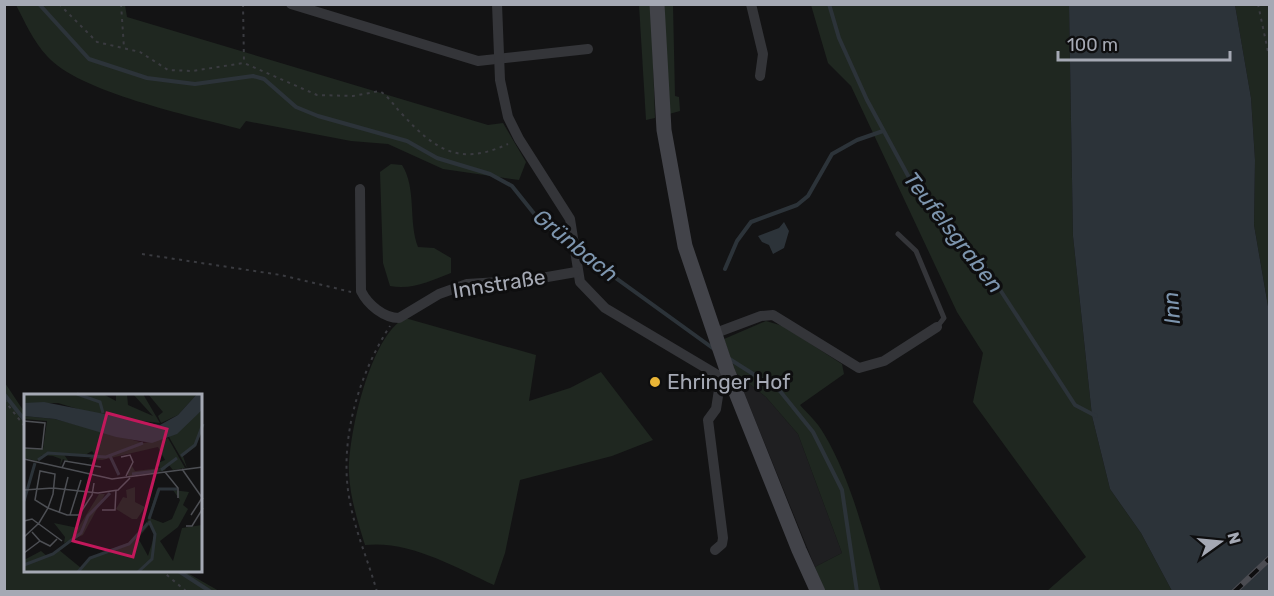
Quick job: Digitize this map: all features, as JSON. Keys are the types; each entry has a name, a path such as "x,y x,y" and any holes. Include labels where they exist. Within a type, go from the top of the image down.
{"main road":[{"path":"657,4 664,130 685,246 726,374 798,550 818,591"}],"street":[{"path":"291,4 478,61 498,61 588,49"},
{"path":"497,4 498,61 504,104 519,139 567,214 573,234 576,272 585,290 605,308 726,374 716,409 708,420 723,538 722,544 715,550"},
{"path":"751,4 763,54 760,76"},
{"path":"360,189 360,284 365,298 395,319"},
{"name":"Innstraße","path":"395,319 439,294 467,284 530,280 576,272"},
{"path":"715,338 761,316 773,315 859,368 884,361 937,327"}],"lane":[{"path":"898,234 916,251 926,271 944,318 937,327"}],"path":[{"path":"58,4 97,42 109,47 140,52 168,70 177,71 244,63 317,95 353,96 380,91 391,98 401,113 425,135 459,156 485,153 519,139"},
{"path":"121,4 124,48"},
{"path":"243,4 244,63"},
{"path":"1258,4 1269,61"},
{"path":"142,254 281,275 328,285 365,298"},
{"path":"377,591 351,508 346,454 348,436 363,383 383,337 395,319"},
{"path":"4,400 24,425"},
{"path":"163,572 187,591"}],"shaded area":[{"path":"16,5 125,5 127,17 488,125 503,123 526,162 519,180 443,169 388,144 351,141 246,121 240,129 166,110 83,81 62,69 47,56 38,44"},
{"path":"639,5 651,5 655,118 646,120"},
{"path":"664,5 673,5 675,96 679,97 680,111 669,114"},
{"path":"811,5 1069,5 1073,236 1092,416 1110,489 1141,533 1172,591 1047,591 1086,557 973,402 983,353 957,312 851,86 828,63"},
{"path":"1235,5 1269,5 1269,312 1254,225 1255,160 1251,98"},
{"path":"391,164 402,165 407,174 413,227 418,247 434,248 451,258 451,273 414,286 390,286 383,263 380,172"},
{"path":"405,318 536,355 529,401 570,388 601,372 653,440 612,456 520,480 505,553 494,585 448,563 415,551 382,545 365,545 350,482 352,436 372,365 381,345 393,328"},
{"path":"766,321 783,326 842,364 844,374 800,405 822,430 834,452 857,511 881,591 825,591 815,567 842,553 798,434 766,397 736,373 724,339"},
{"path":"736,373 766,397 798,434 842,553 815,567"},
{"path":"5,383 24,412 24,572 186,572 219,591 5,591"}],"water":[{"name":"Inn","path":"1069,5 1235,5 1251,98 1255,160 1254,225 1269,312 1269,591 1172,591 1141,533 1110,489 1092,416 1073,236"},
{"path":"784,222 789,231 784,248 773,254 769,245 762,242 758,236 779,228"}],"waterway":[{"name":"Grünbach","path":"39,4 89,59 147,78 195,84 253,76 264,79 296,107 318,116 407,141 437,158 490,174 512,186 540,221 571,245"},
{"name":"Teufelsgraben","path":"829,4 839,38 867,100 912,183 984,265 1075,405 1096,416"},
{"path":"725,269 737,241 751,222 797,205 808,196 832,154 857,140 883,131"},
{"name":"Grünbach","path":"577,250 714,349"},
{"name":"Grünbach","path":"728,358 780,391 813,432 842,490 857,592"},
{"path":"4,394 24,419"},
{"path":"180,572 211,592"}],"railway":[{"path":"1234,592 1270,558"}],"place":[{"name":"Ehringer Hof","path":"655,382"}]}
